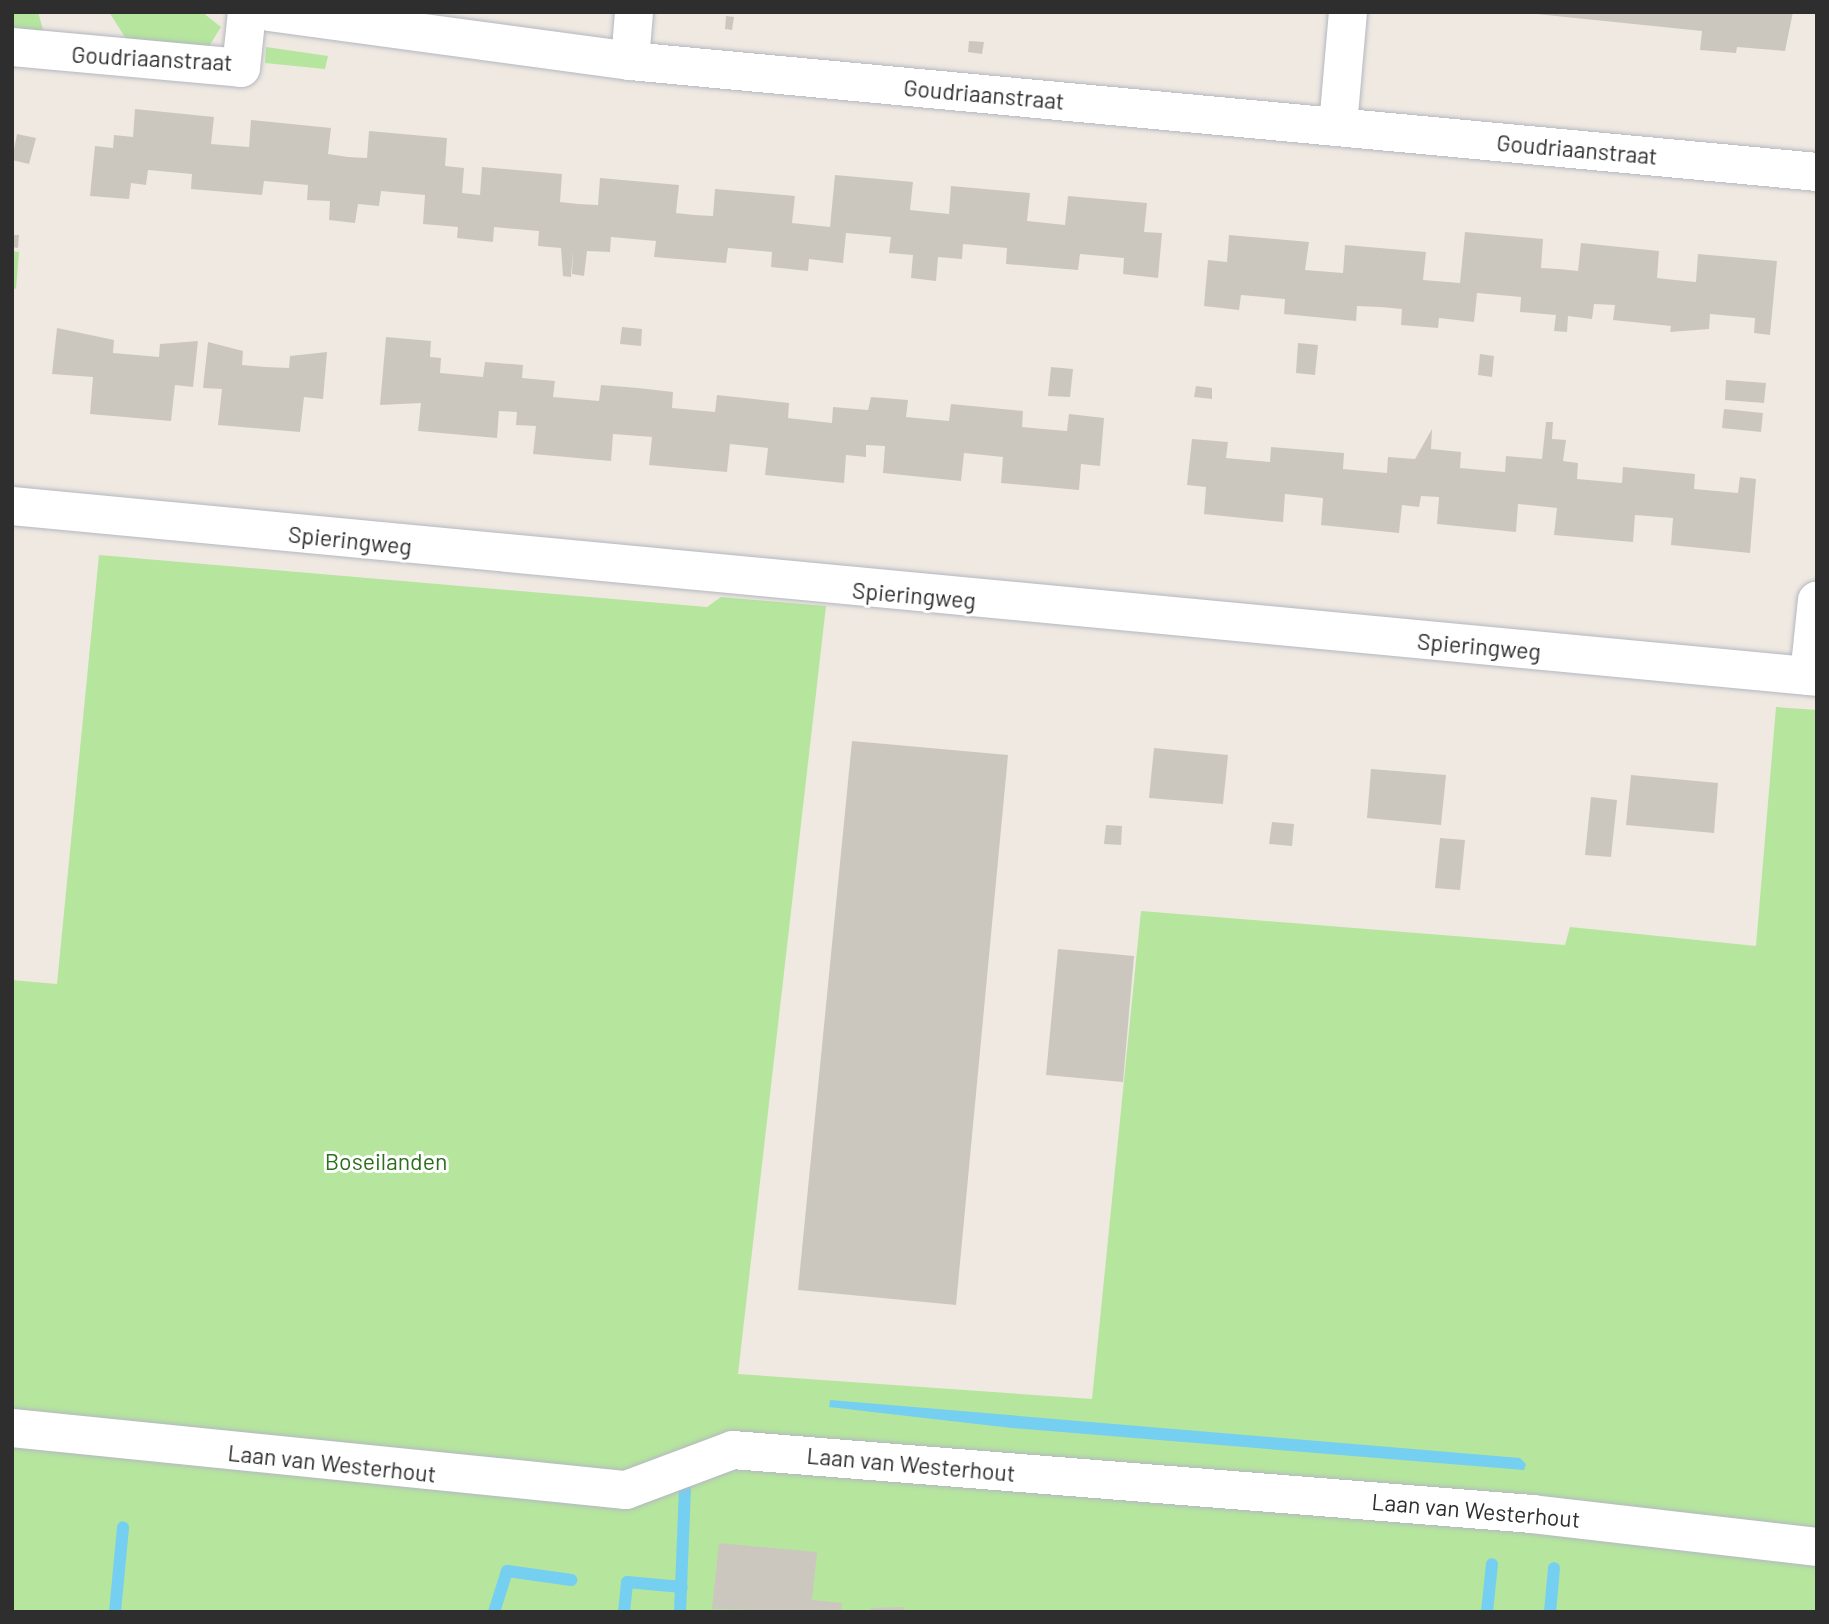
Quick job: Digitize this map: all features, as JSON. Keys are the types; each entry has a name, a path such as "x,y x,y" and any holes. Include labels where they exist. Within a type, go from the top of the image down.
{"street":[{"name":"Goudriaanstraat","path":"12,47 241,68 247,12"},
{"name":"Goudriaanstraat","path":"269,12 630,61 1817,172"},
{"path":"630,61 634,12"},
{"path":"1338,126 1348,12"},
{"name":"Spieringweg","path":"12,506 1813,677"},
{"path":"1813,677 1817,600"},
{"name":"Laan van Westerhout","path":"12,1428 626,1490 733,1450 1532,1514 1817,1547"}],"green space":[{"path":"12,12 38,12 46,40 12,32"},
{"path":"109,12 202,12 221,27 206,51 130,45"},
{"path":"266,47 328,56 325,69 265,63"},
{"path":"12,251 19,252 16,289 12,288"},
{"name":"Boseilanden","path":"99,555 707,607 721,597 826,606 738,1374 1092,1399 1141,911 1565,945 1570,927 1756,946 1776,707 1817,710 1817,1612 12,1612 12,980 57,984"}],"water":[{"path":"830,1400 1520,1458 1526,1464 1524,1470 1012,1428 829,1407"}],"building":[{"path":"1516,12 1793,12 1785,51 1737,47 1736,53 1700,50 1702,31"},
{"path":"726,16 734,17 732,30 725,29"},
{"path":"969,41 984,42 982,54 968,52"},
{"path":"135,109 214,117 211,144 249,147 251,120 331,128 328,154 348,157 367,158 369,131 447,138 445,166 464,168 462,193 480,195 482,167 562,174 560,202 578,204 598,205 600,178 679,185 676,213 694,215 713,216 715,189 795,196 792,223 830,227 835,175 913,182 910,210 949,214 951,186 1030,193 1027,221 1065,225 1068,196 1147,203 1144,232 1162,233 1158,278 1123,274 1124,258 1080,254 1078,270 1006,264 1007,248 963,244 962,259 938,257 936,281 911,278 913,255 889,253 891,237 846,233 843,263 809,259 808,271 771,267 772,252 728,248 726,263 654,257 656,241 611,237 610,252 587,251 584,276 572,274 573,249 571,277 563,276 561,248 538,246 539,231 494,227 493,242 457,238 458,227 423,224 425,195 381,191 379,206 358,204 355,223 329,220 330,201 307,200 308,185 264,181 262,195 191,189 192,174 148,170 146,185 131,183 129,199 90,196 95,146 113,148 114,135 133,137"},
{"path":"17,134 36,138 29,164 12,160"},
{"path":"1465,232 1543,239 1541,268 1578,271 1581,243 1659,251 1657,278 1696,282 1698,254 1777,261 1770,335 1754,333 1755,318 1710,314 1709,329 1670,332 1671,326 1613,320 1615,305 1594,304 1592,319 1568,316 1567,332 1554,331 1556,315 1520,312 1521,297 1477,293 1474,322 1439,318 1438,328 1401,325 1402,309 1357,306 1356,321 1284,314 1285,299 1241,295 1239,310 1204,306 1208,260 1227,262 1229,235 1309,242 1305,270 1343,273 1345,245 1426,252 1423,280 1460,283"},
{"path":"12,235 19,235 18,248 12,247"},
{"path":"622,327 642,329 641,346 620,344"},
{"path":"57,328 114,340 113,353 159,357 160,344 198,341 193,387 175,385 171,421 90,414 93,377 52,374"},
{"path":"386,337 431,341 430,357 441,358 440,373 483,377 485,362 523,365 522,378 555,381 553,397 599,401 601,385 638,388 673,392 672,408 715,412 717,395 789,403 788,418 832,423 833,407 868,410 871,397 908,400 906,417 949,421 951,404 1023,411 1022,427 1043,429 1067,431 1069,414 1104,418 1100,466 1081,464 1079,490 1001,483 1003,457 964,453 961,481 883,473 885,446 866,445 866,457 846,455 844,483 765,475 768,448 730,444 727,472 649,465 652,437 613,434 611,461 533,454 536,426 516,425 517,412 499,411 497,438 418,431 421,403 380,405"},
{"path":"208,342 243,351 242,365 265,367 289,368 290,356 327,352 323,399 304,397 300,432 218,425 222,389 203,388"},
{"path":"1298,343 1318,345 1315,375 1296,373"},
{"path":"1480,354 1494,356 1492,377 1478,375"},
{"path":"1051,367 1073,369 1070,397 1048,396"},
{"path":"1726,380 1766,383 1764,403 1725,400"},
{"path":"1196,386 1212,388 1212,399 1194,397"},
{"path":"1724,409 1763,413 1761,432 1722,428"},
{"path":"1546,422 1553,422 1552,439 1566,440 1563,461 1578,463 1577,479 1622,483 1623,467 1695,474 1694,489 1738,493 1740,477 1756,479 1750,553 1671,545 1673,518 1635,515 1633,542 1554,535 1557,508 1518,504 1516,532 1437,524 1439,497 1421,496 1419,507 1402,505 1399,533 1321,525 1323,498 1285,494 1283,522 1204,514 1206,487 1187,485 1192,439 1228,442 1226,458 1270,462 1271,447 1344,453 1343,469 1387,473 1388,457 1415,459 1432,429 1431,449 1461,452 1460,468 1505,472 1506,456 1542,459"},
{"path":"852,741 1008,755 956,1305 798,1290"},
{"path":"1154,748 1228,755 1223,804 1149,798"},
{"path":"1371,769 1446,775 1441,825 1367,818"},
{"path":"1631,775 1718,783 1714,833 1626,825"},
{"path":"1591,797 1617,800 1611,857 1585,855"},
{"path":"1272,822 1294,824 1292,846 1269,844"},
{"path":"1106,825 1122,826 1121,845 1104,844"},
{"path":"1440,838 1465,840 1460,890 1435,888"},
{"path":"1058,949 1134,956 1123,1082 1046,1075"},
{"path":"719,1543 817,1552 812,1600 842,1603 841,1612 712,1609"},
{"path":"904,1607 904,1612 871,1612 871,1608"}],"waterway":[{"path":"680,1612 685,1490"},
{"path":"115,1612 123,1527"},
{"path":"1487,1612 1492,1564"},
{"path":"1550,1612 1554,1568"},
{"path":"494,1612 507,1571 571,1580"},
{"path":"624,1612 627,1582 682,1587"}]}
